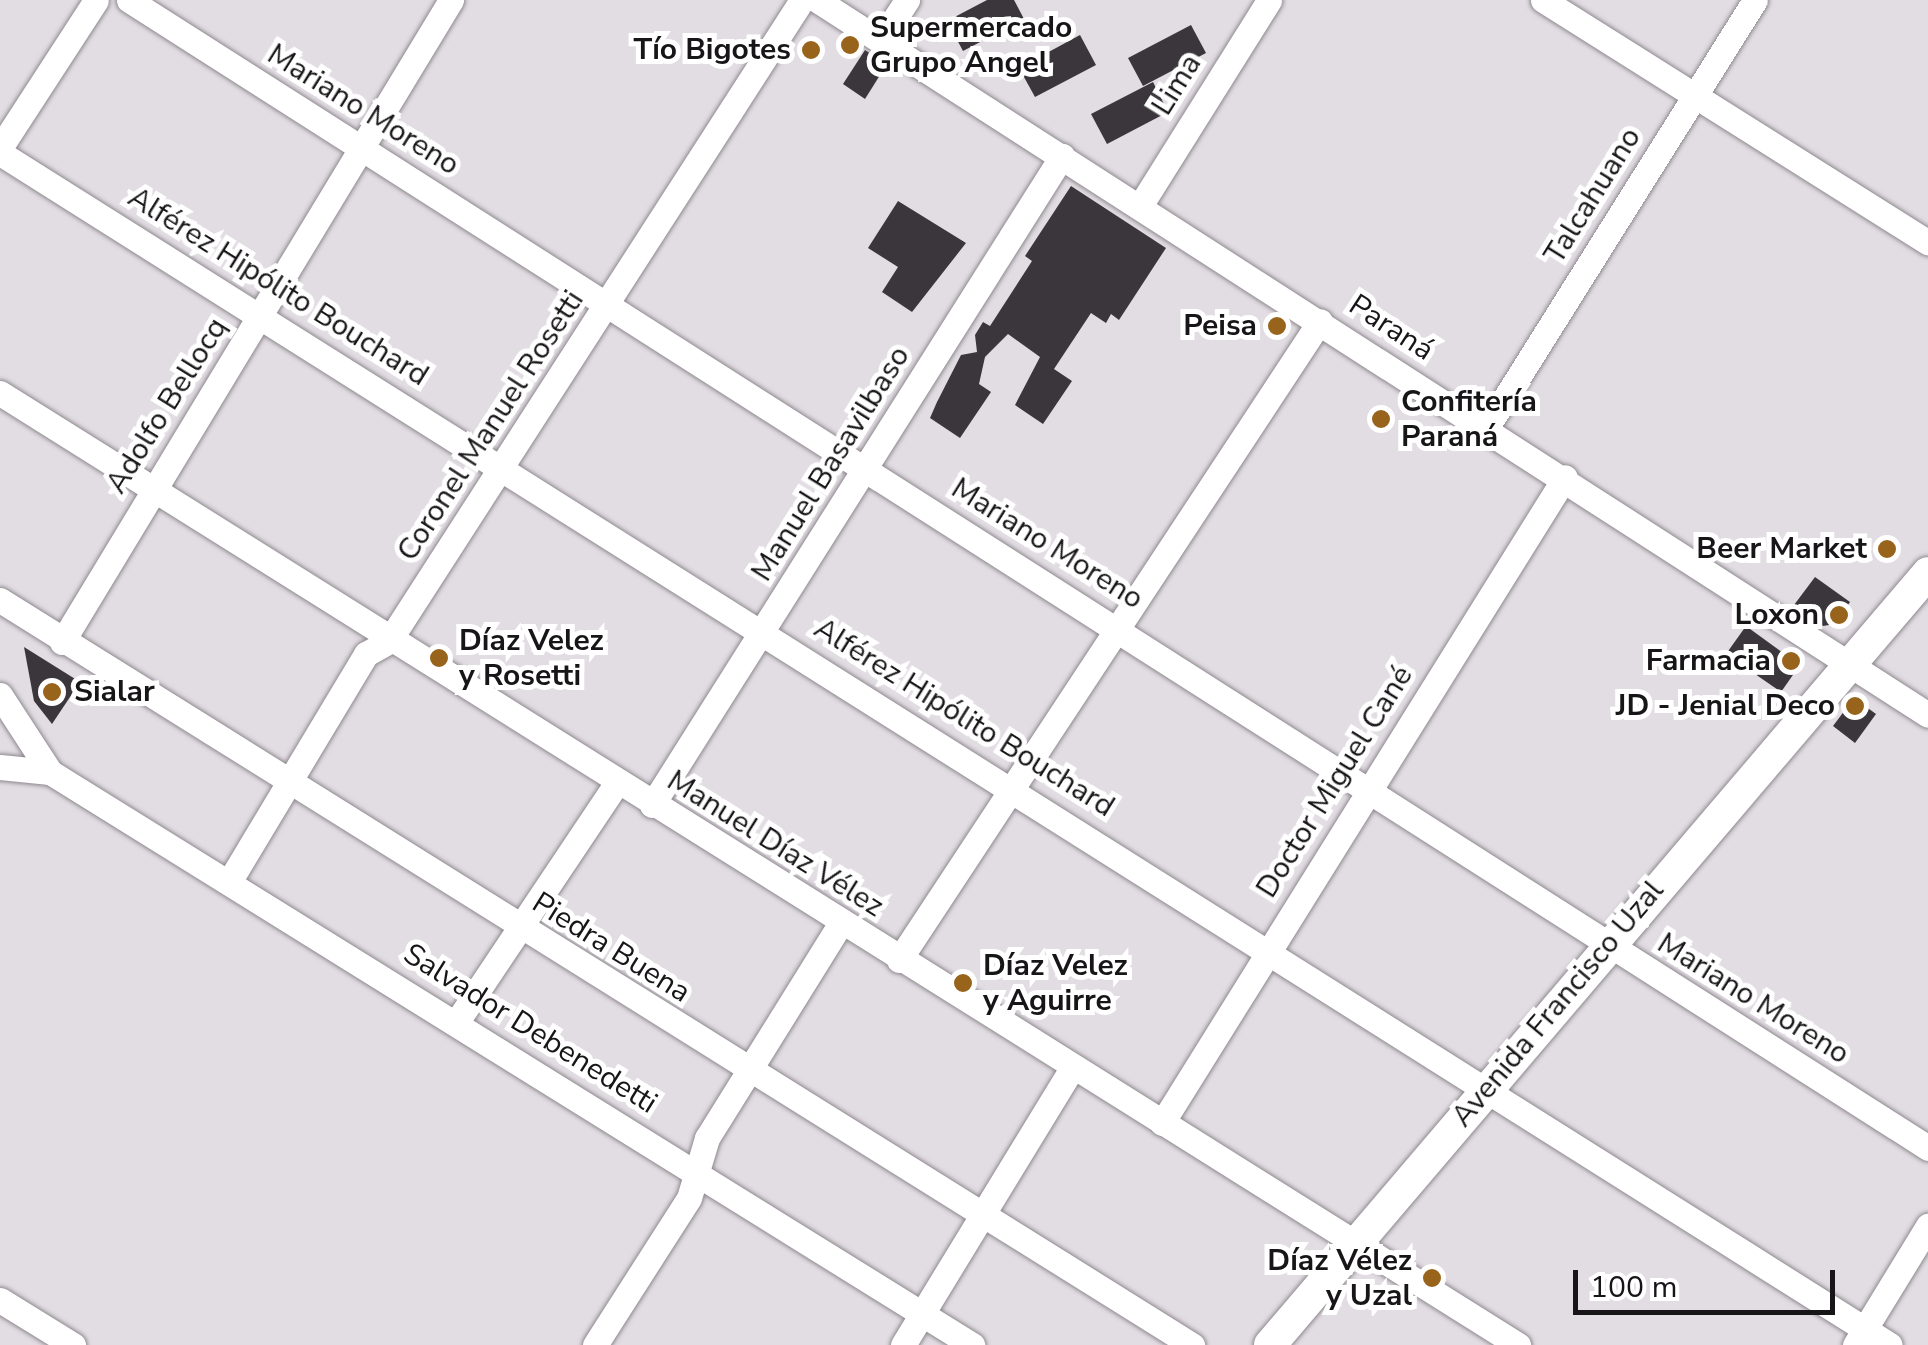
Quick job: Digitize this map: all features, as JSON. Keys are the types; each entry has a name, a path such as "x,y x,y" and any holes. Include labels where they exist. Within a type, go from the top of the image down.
{"main road":[{"name":"Avenida Francisco Uzal","path":"1270,1345 1483,1090 1928,573"}],"street":[{"path":"0,150 96,0"},
{"name":"Mariano Moreno","path":"129,0 1371,788 1607,946 1928,1148"},
{"name":"Adolfo Bellocq","path":"62,642 451,0"},
{"name":"Coronel Manuel Rosetti","path":"229,882 366,654 389,640 610,305 802,0"},
{"name":"Paraná","path":"817,0 1565,477 1928,715"},
{"path":"881,40 906,0"},
{"name":"Lima","path":"1140,206 1269,0"},
{"path":"1544,0 1928,242"},
{"name":"Talcahuano","path":"1487,427 1754,0"},
{"name":"Alférez Hipólito Bouchard","path":"0,150 1269,949 1860,1337 1890,1345"},
{"name":"Manuel Basavilbaso","path":"652,805 868,469 1062,156"},
{"path":"899,960 1122,630 1320,321"},
{"name":"Manuel Díaz Vélez","path":"0,393 616,784 1518,1345"},
{"name":"Doctor Miguel Cané","path":"1162,1124 1565,477"},
{"name":"Piedra Buena","path":"0,600 748,1073 1192,1345"},
{"name":"Salvador Debenedetti","path":"0,695 50,772 458,1020 972,1345"},
{"name":"Salvador Debenedetti","path":"0,767 50,772"},
{"path":"458,1020 616,784"},
{"path":"594,1345 689,1198 708,1138 841,923"},
{"path":"903,1345 1072,1068"},
{"path":"1860,1337 1928,1226"},
{"path":"0,1300 73,1345"}],"building":[{"path":"987,0 1014,0 1024,19 963,51 947,21"},
{"path":"1191,25 1206,53 1143,86 1128,58"},
{"path":"1080,35 1096,65 1035,97 1019,68"},
{"path":"865,50 887,64 865,99 843,84"},
{"path":"1153,82 1168,112 1107,144 1091,114"},
{"path":"1071,186 1166,248 1119,320 1111,314 1106,323 1091,313 1054,369 1072,381 1043,424 1015,405 1040,357 1008,334 985,357 979,384 991,392 960,438 930,418 937,402 961,355 977,352 975,335 983,322 990,326 1032,261 1025,256"},
{"path":"898,201 966,243 912,312 882,292 898,267 868,248"},
{"path":"1815,577 1850,602 1835,624 1823,626 1794,605"},
{"path":"1746,626 1794,661 1795,672 1781,692 1726,654"},
{"name":"Sialar","path":"24,647 80,682 52,724 34,701"},
{"path":"1854,698 1876,714 1855,743 1833,726"}],"place":[{"name":"Supermercado Grupo Angel","path":"850,45"},
{"name":"Tío Bigotes","path":"811,50"},
{"name":"Peisa","path":"1277,326"},
{"name":"Confitería Paraná","path":"1381,419"},
{"name":"Beer Market","path":"1887,549"},
{"name":"Loxon","path":"1839,615"},
{"name":"Díaz Velez y Rosetti","path":"439,658"},
{"name":"Farmacia","path":"1791,661"},
{"name":"Sialar","path":"52,692"},
{"name":"JD - Jenial Deco","path":"1855,706"},
{"name":"Díaz Velez y Aguirre","path":"963,983"},
{"name":"Díaz Vélez y Uzal","path":"1432,1278"}]}
